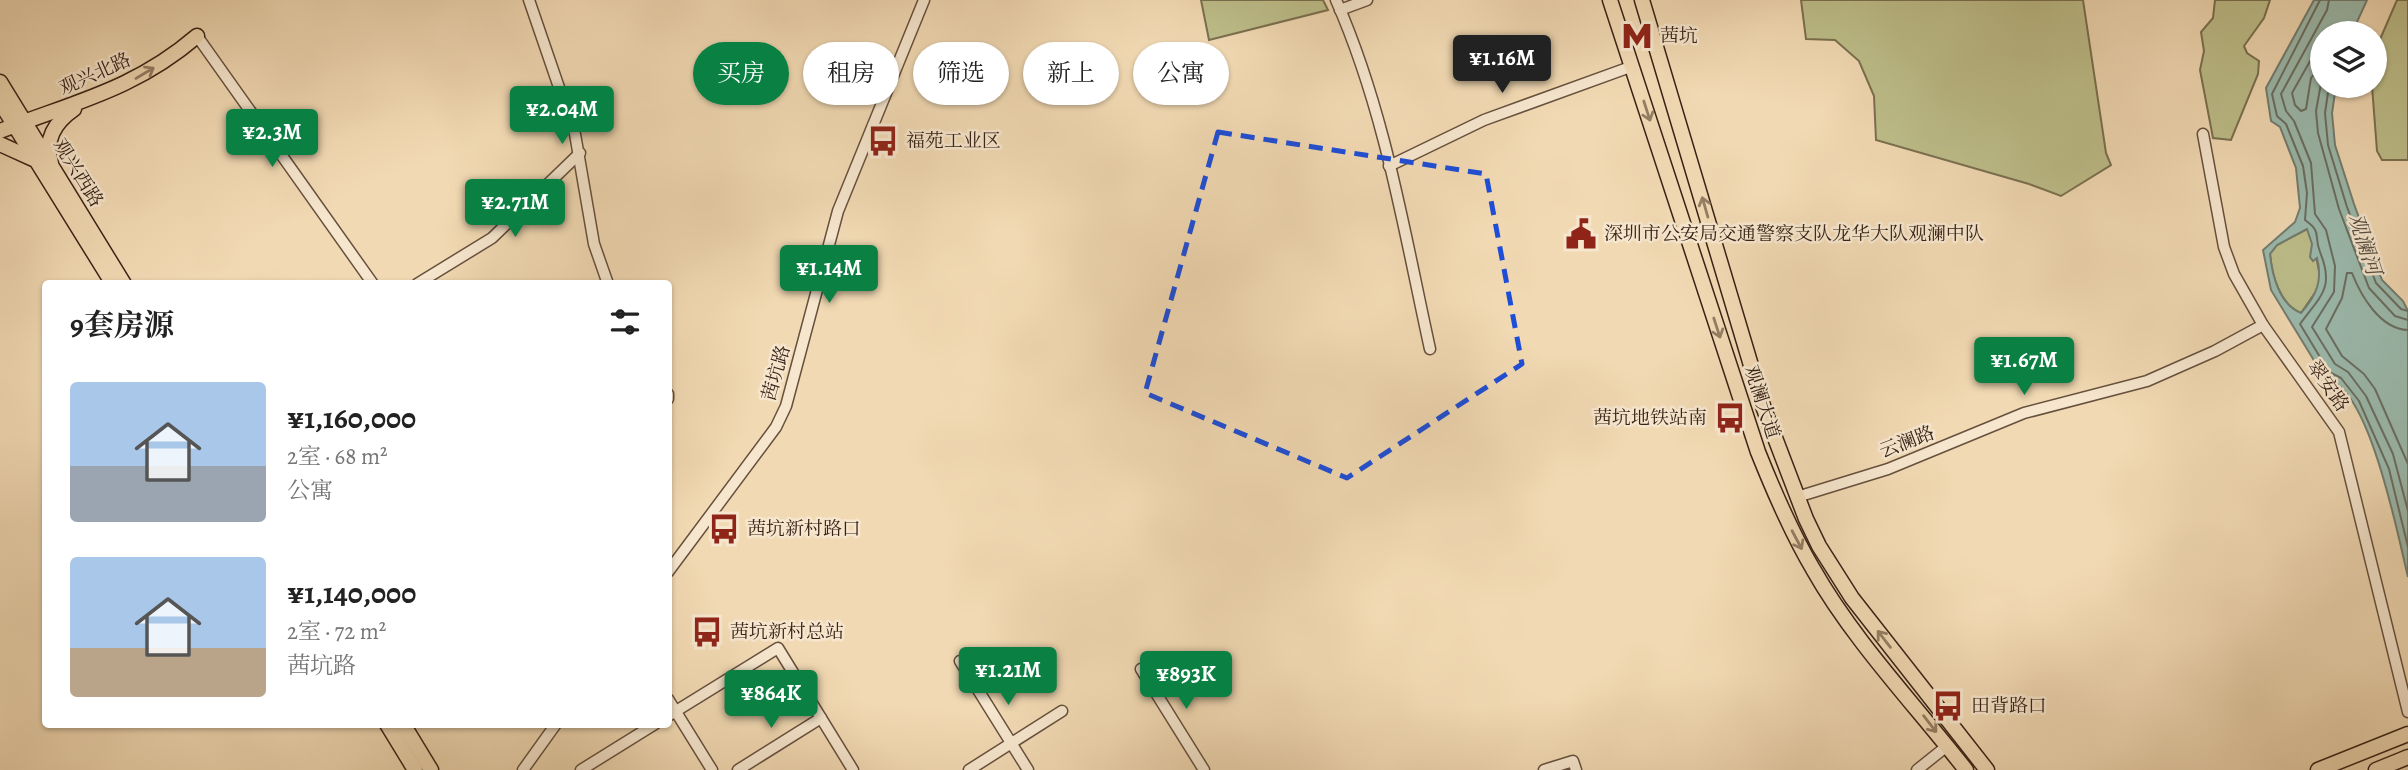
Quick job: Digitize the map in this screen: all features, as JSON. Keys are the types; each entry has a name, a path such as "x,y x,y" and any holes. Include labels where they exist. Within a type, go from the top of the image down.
{"main road":[{"name":"观澜大道","path":"1610,0 1751,432 1774,493 1814,571 1835,604 1966,770"},
{"name":"观澜大道","path":"1642,0 1764,409 1797,497 1819,546 1841,581 1987,770"},
{"name":"观兴北路","path":"13,126 87,101 138,78 197,36"},
{"name":"观兴西路","path":"0,82 5,107 13,126 45,166 121,280"},
{"path":"0,144 26,154 45,166 52,132 65,115 87,101"},
{"name":"观兴西路","path":"45,166 111,280"},
{"path":"389,728 415,770"},
{"path":"405,728 431,770"},
{"path":"2318,770 2408,734"},
{"path":"2376,770 2408,757"}],"street":[{"path":"529,0 580,153 594,244 607,280"},
{"name":"茜坑路","path":"672,567 776,427 786,407 838,211 924,0"},
{"path":"1367,0 1338,5 1366,77 1430,349"},
{"path":"197,36 370,280"},
{"path":"1389,166 1484,120 1633,66"},
{"name":"翠安路","path":"2203,134 2224,247 2246,299 2339,432 2408,712"},
{"path":"424,280 492,237 580,153"},
{"name":"云澜路","path":"1797,497 1888,469 2024,413 2147,381 2216,351 2263,325"},
{"path":"712,770 672,714 778,648 853,770"},
{"path":"960,661 1028,770"},
{"path":"1141,669 1204,770"},
{"path":"969,770 1062,711"},
{"path":"738,770 821,718"},
{"path":"523,770 553,728"},
{"path":"582,770 649,728"},
{"path":"1917,770 1947,746"},
{"path":"1544,770 1573,761 1576,770"}],"highlighted area":[{"path":"1218,132 1486,174 1522,364 1347,478 1145,393"}],"green space":[{"path":"1201,0 1323,0 1328,10 1209,40"},
{"path":"1801,0 2083,0 2106,153 2111,165 2061,196 2029,184 1876,140 1874,96 1859,61 1835,40 1806,39"},
{"path":"2215,0 2270,0 2264,18 2244,46 2247,53 2259,61 2258,74 2231,140 2213,138 2200,70 2204,51 2201,32 2213,18"},
{"path":"2397,0 2408,0 2408,160 2382,160 2377,151 2373,98 2387,98 2387,23"},
{"path":"2307,229 2312,236 2320,276 2319,287 2301,313 2293,309 2282,296 2275,280 2270,254 2277,245"}],"water":[{"name":"观澜河","path":"2314,0 2367,0 2357,21 2310,21 2310,98 2334,98 2332,113 2335,145 2354,204 2382,280 2403,301 2408,311 2408,577 2380,466 2356,407 2342,388 2326,380 2271,290 2263,250 2295,222 2300,208 2296,168 2280,127 2271,121 2266,88","holes":["2307,229 2312,244 2310,257 2313,261 2317,258 2319,281 2311,300 2301,313 2293,309 2282,296 2275,280 2270,254 2277,245"]}],"place":[{"name":"茜坑","path":"1637,36"},
{"name":"福苑工业区","path":"883,141"},
{"name":"深圳市公安局交通警察支队龙华大队观澜中队","path":"1581,234"},
{"name":"茜坑地铁站南","path":"1730,418"},
{"name":"茜坑新村路口","path":"724,529"},
{"name":"茜坑新村总站","path":"707,632"},
{"name":"田背路口","path":"1948,706"}]}
